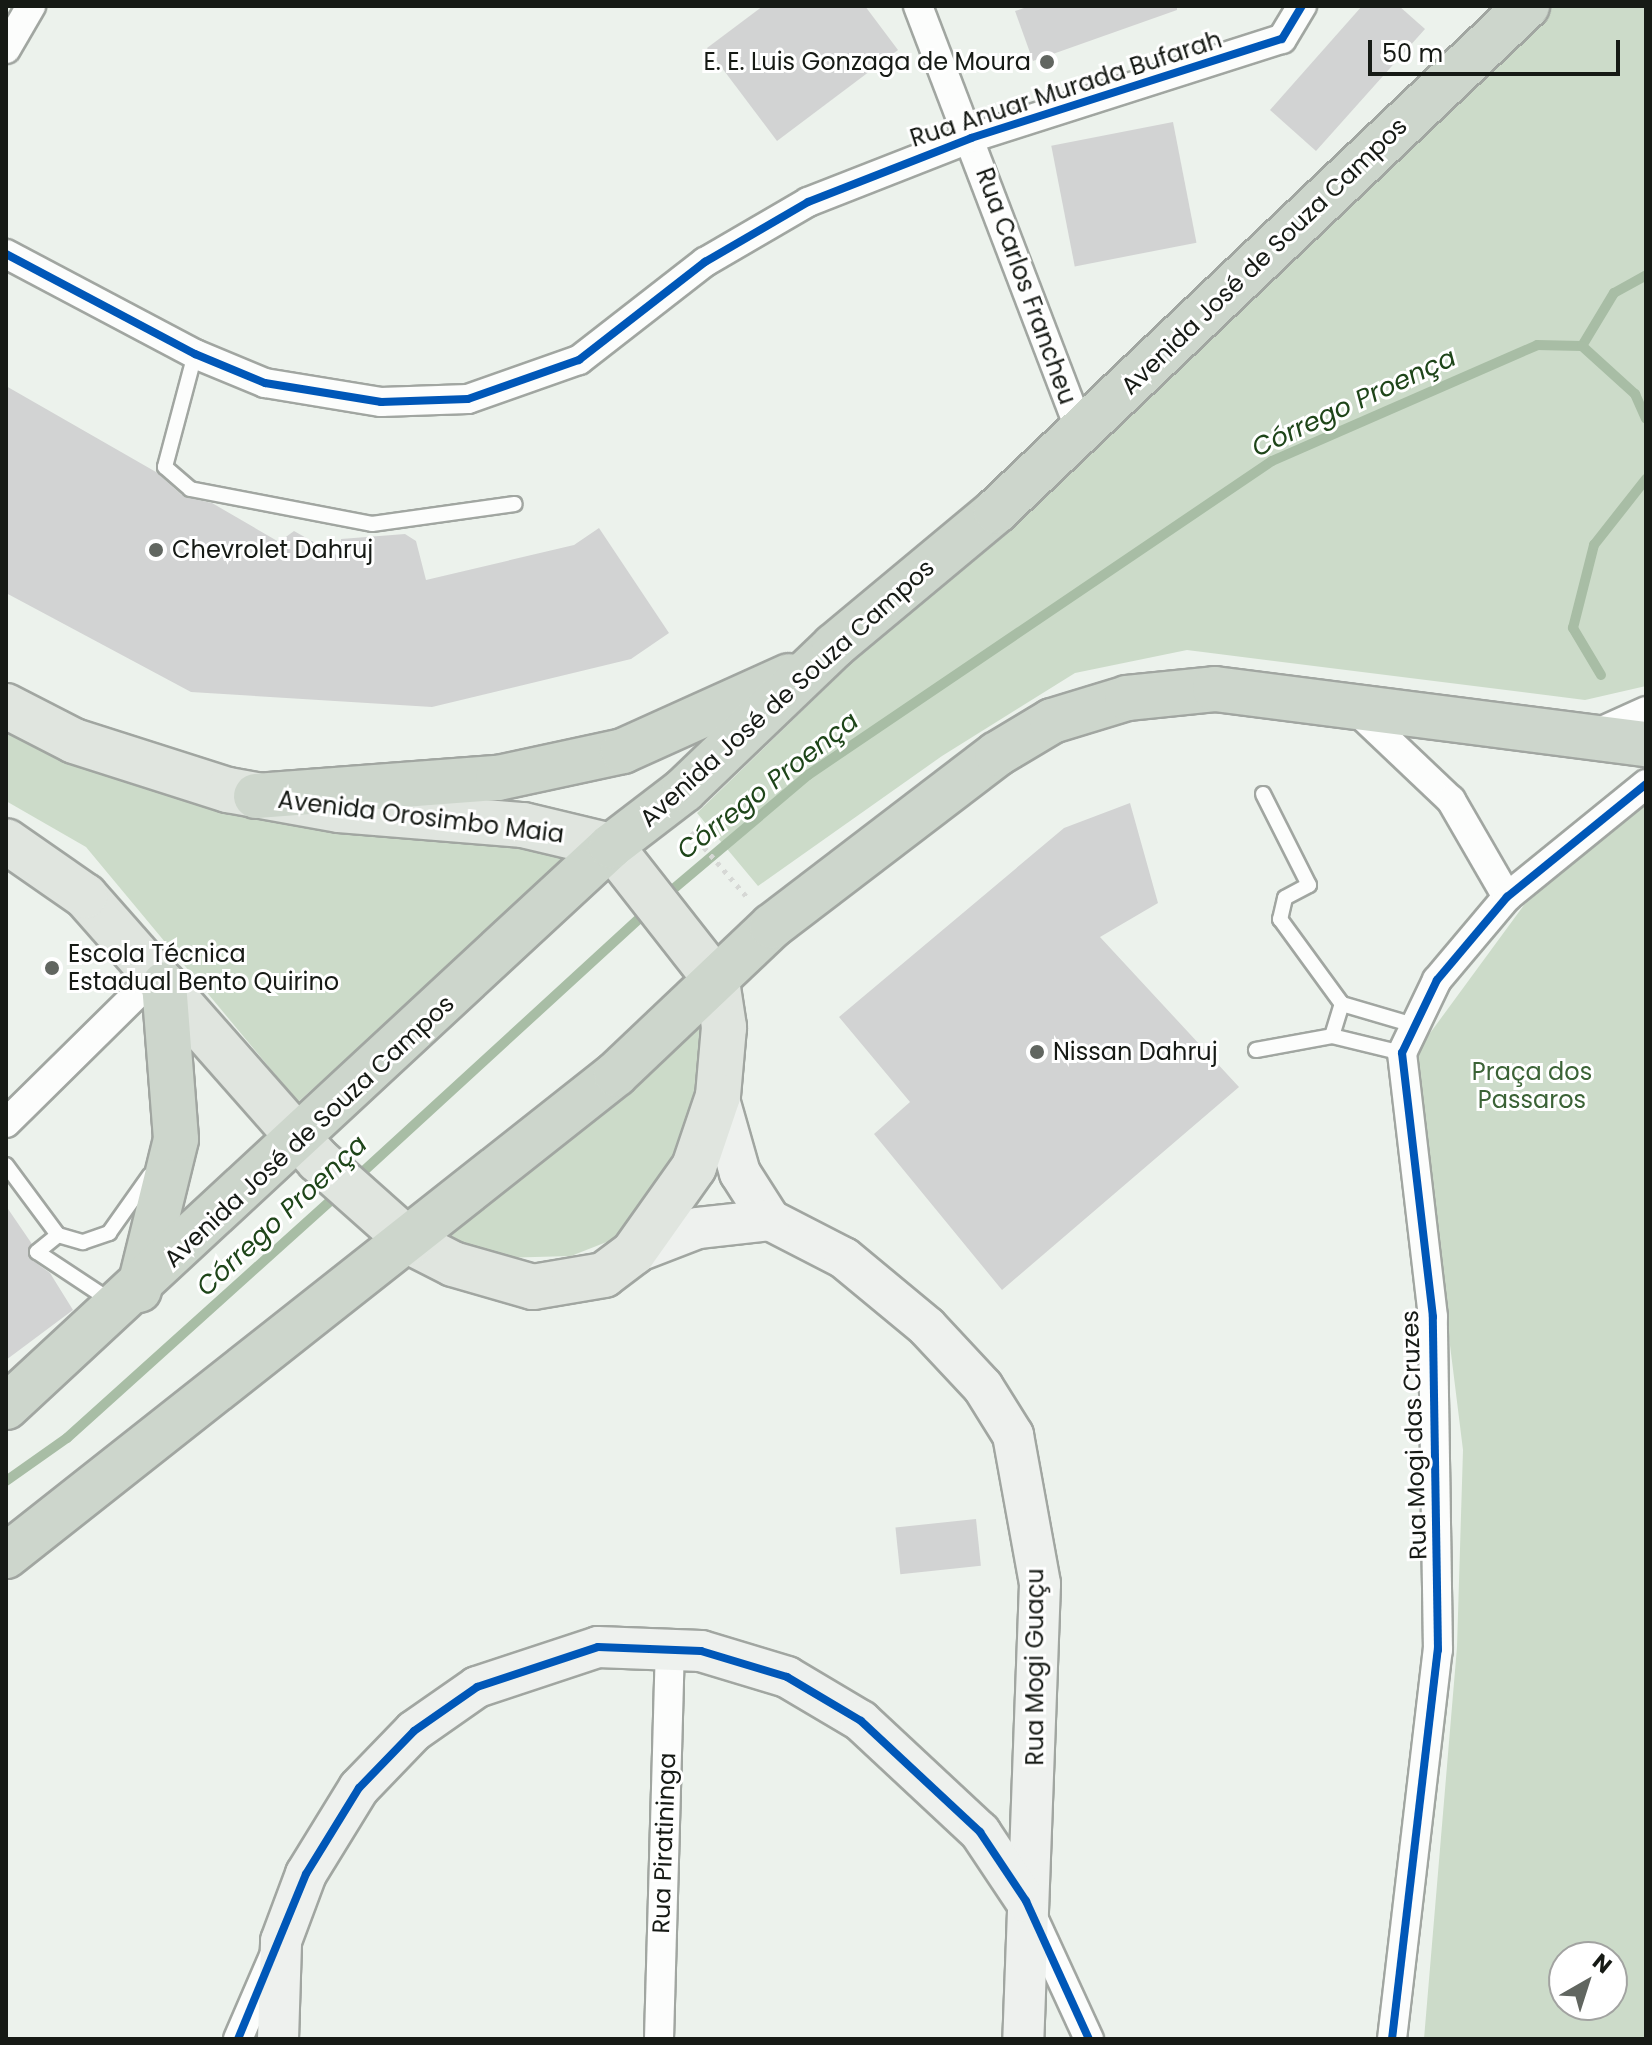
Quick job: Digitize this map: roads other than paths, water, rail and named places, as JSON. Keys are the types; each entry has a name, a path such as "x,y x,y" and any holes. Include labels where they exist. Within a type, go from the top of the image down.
{"highway":[{"name":"Avenida José de Souza Campos","path":"6,1407 129,1299 309,1151 622,860 666,804 834,646 1081,432 1527,6"},
{"path":"256,796 498,778 623,751 795,673 834,646"},
{"path":"6,1556 399,1234 616,1074 772,926 997,754 1052,721 1127,698 1215,689 1343,700 1646,744"},
{"path":"129,1299 176,1139 161,979"}],"main road":[{"name":"Avenida Orosimbo Maia","path":"6,706 74,741 256,796 523,825 622,860"},
{"path":"6,841 85,896 309,1151 399,1234 533,1287 604,1275 633,1253 698,1228 770,1220 740,1173 718,1096"},
{"path":"622,860 717,981 724,1027 718,1096 694,1167 633,1253"},
{"name":"Rua Mogi Guaçu","path":"770,1220 844,1258 927,1327 983,1387 1013,1435 1040,1584 1023,2039"},
{"path":"278,2039 281,1941 306,1874 359,1788 414,1731 477,1687 530,1664 598,1647 670,1647 787,1677 861,1721 980,1832 1026,1901"}],"street":[{"path":"6,49 31,6"},
{"name":"Rua Carlos Francheu","path":"918,6 1081,432"},
{"name":"Rua Anuar Murada Bufarah","path":"6,254 195,354 265,383 320,395 381,402 468,399 579,360 760,226 971,138 1282,39 1302,6"},
{"path":"1343,700 1451,800 1507,897"},
{"path":"1590,736 1646,711"},
{"name":"Rua Mogi das Cruzes","path":"1392,2039 1438,1650 1439,1528 1433,1317 1402,1053 1410,1024 1507,897 1646,784"},
{"path":"6,1123 161,979"},
{"name":"Rua Piratininga","path":"659,2039 670,1647"},
{"path":"1026,1901 1089,2039"},
{"path":"238,2039 281,1941"}],"lane":[{"path":"195,354 165,467 190,489 372,524 515,504"},
{"path":"1263,794 1309,885 1285,898 1280,919 1342,1004 1410,1024"},
{"path":"1332,1036 1342,1004"},
{"path":"1256,1050 1332,1036 1402,1053"},
{"path":"6,1165 58,1235 83,1242 109,1233 176,1139"},
{"path":"58,1235 37,1252 129,1299"}],"waterway":[{"path":"1582,346 1614,293 1646,275"},
{"path":"665,896 808,775 1272,461 1537,345 1582,346 1635,394 1646,419"},
{"path":"1601,675 1573,628 1594,545 1646,479"},
{"path":"355,1179 650,909"},
{"name":"Córrego Proença","path":"6,1481 67,1438 340,1192"}],"place":[{"name":"E. E. Luis Gonzaga de Moura","path":"1047,62"},
{"name":"Chevrolet Dahruj","path":"156,550"},
{"name":"Escola Técnica Estadual Bento Quirino","path":"52,968"},
{"name":"Nissan Dahruj","path":"1037,1052"}],"park label":[{"name":"Praça dos Passaros","path":"1532,1086"}]}
